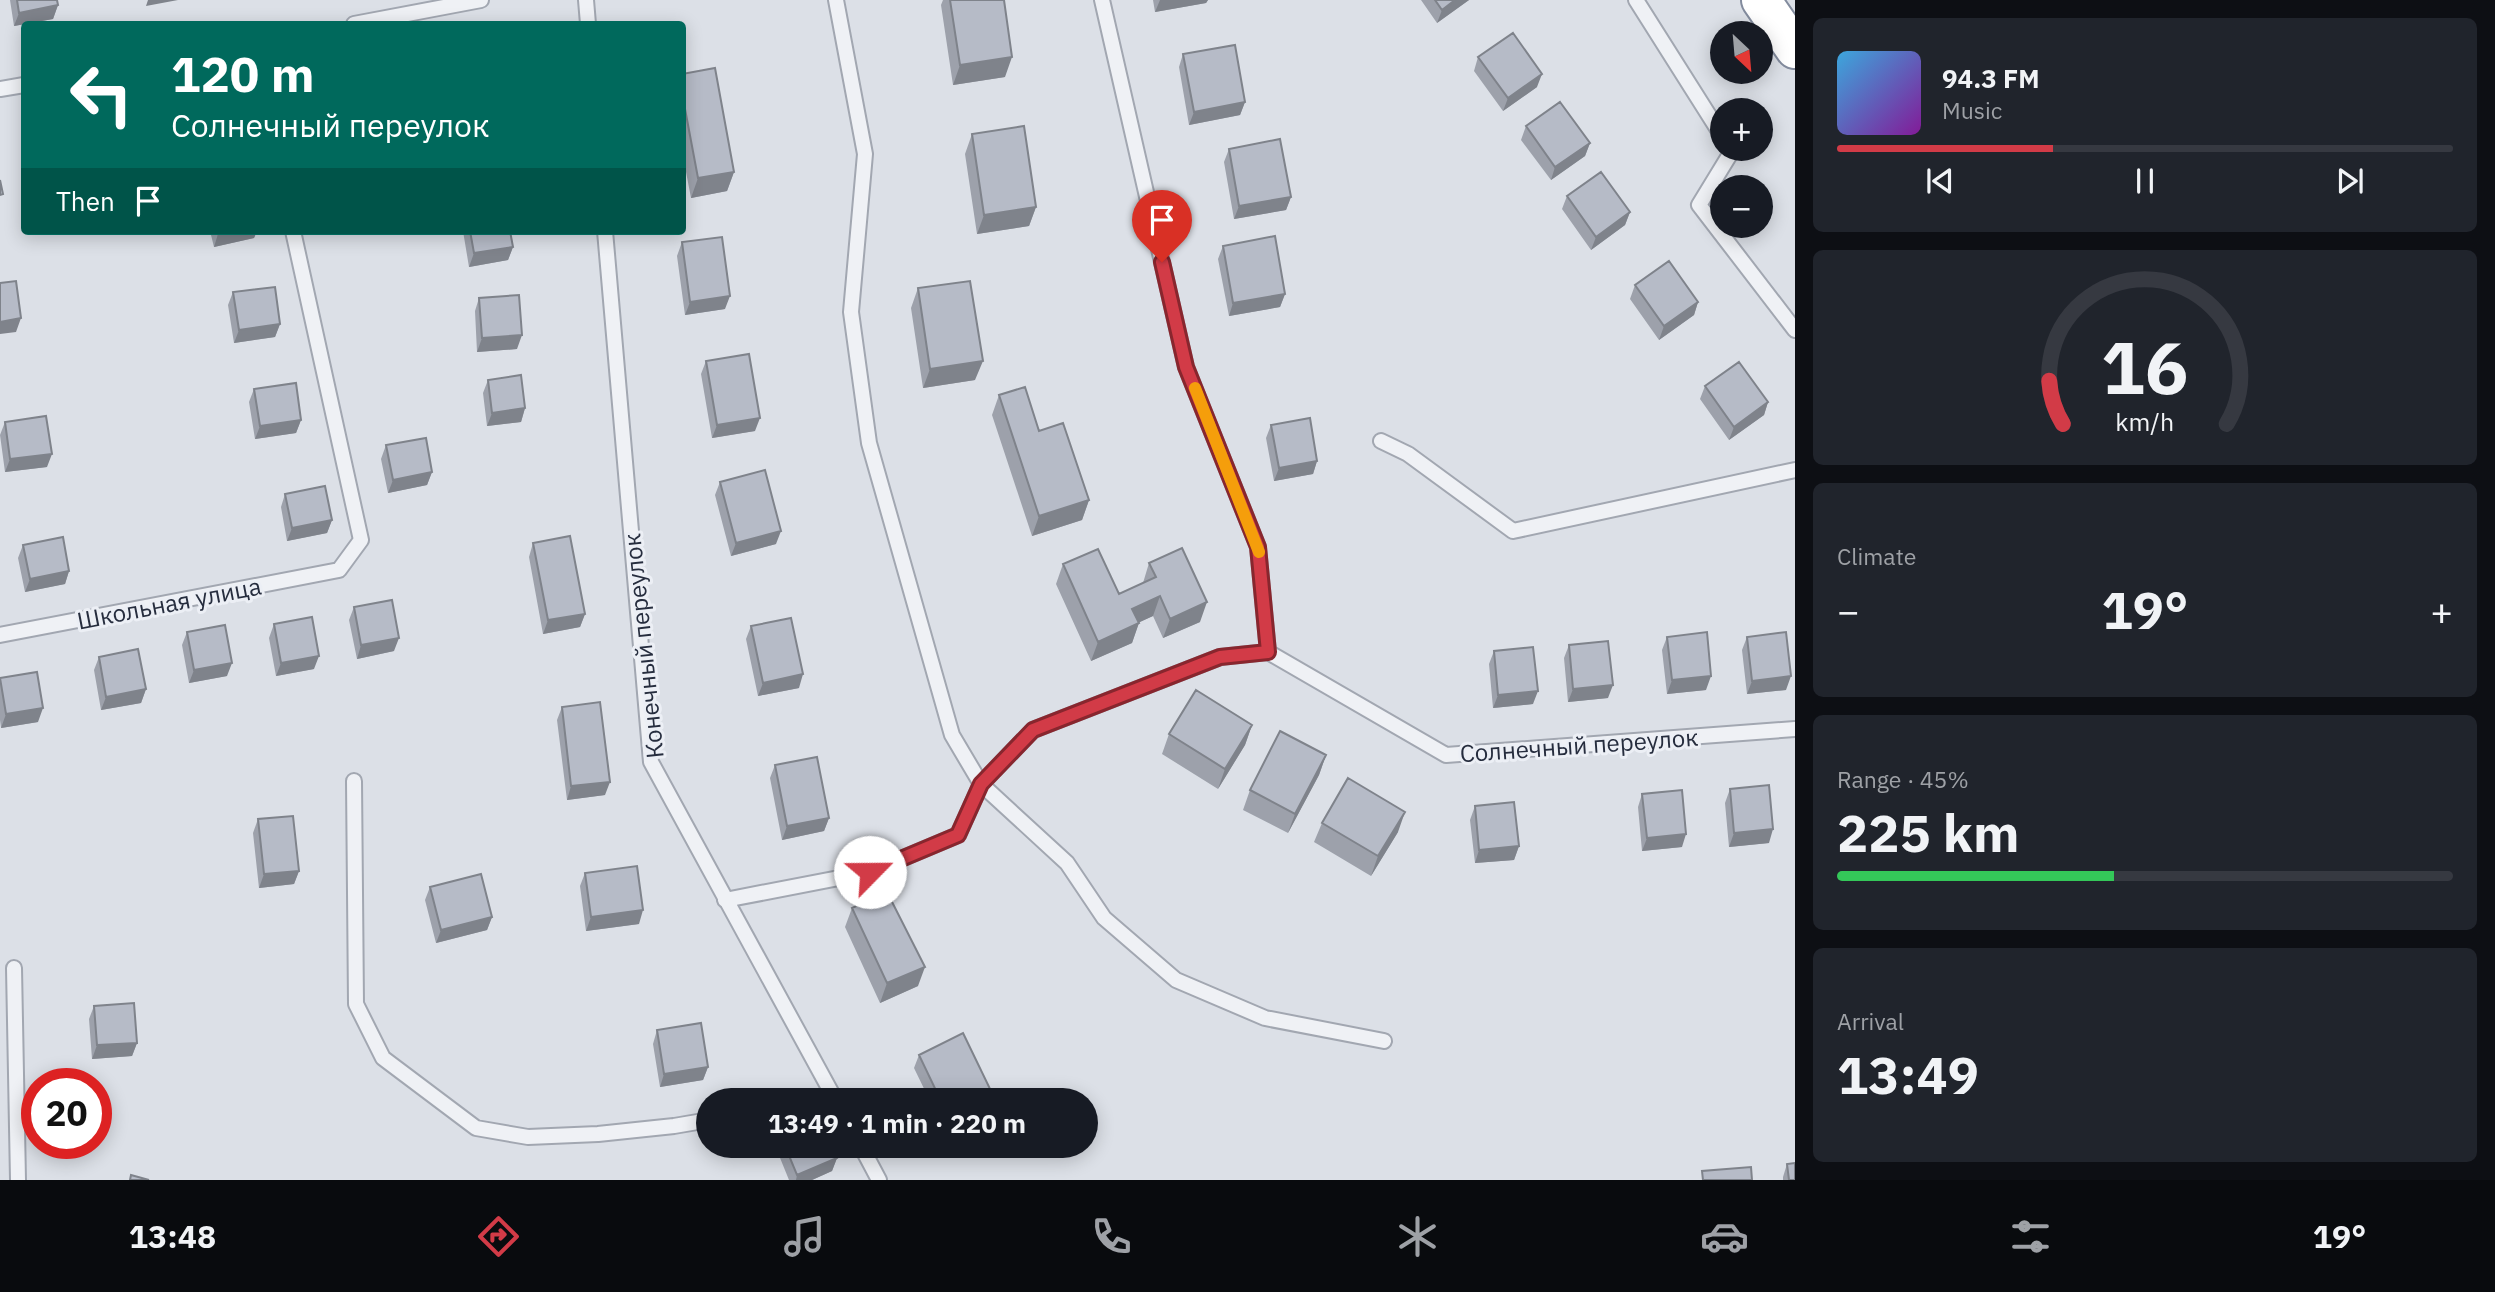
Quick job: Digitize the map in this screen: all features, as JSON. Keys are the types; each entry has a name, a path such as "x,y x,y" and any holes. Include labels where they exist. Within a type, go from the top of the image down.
{"highway":[{"path":"1762,0 1795,49"}],"lane":[{"path":"370,21 481,0"},
{"path":"586,0 588,21"},
{"path":"836,0 865,154 851,312 869,443 952,734 981,784 1067,863 1104,918 1176,980 1265,1018 1384,1041"},
{"path":"725,900 870,872 958,835 981,784 1033,730 1220,657 1268,652 1258,547 1186,367 1102,0"},
{"path":"1636,0 1710,117"},
{"path":"0,89 21,86"},
{"path":"1726,161 1699,205 1795,330"},
{"name":"Школьная улица","path":"0,635 339,570 361,540 294,235"},
{"name":"Конечный переулок","path":"606,235 651,762 829,1088"},
{"path":"1381,441 1408,454 1513,531 1795,470"},
{"name":"Солнечный переулок","path":"1268,652 1446,755 1795,729"},
{"path":"355,781 356,1004 383,1058 476,1128 528,1137 598,1134 696,1122"},
{"path":"14,968 18,1180"},
{"path":"867,1158 879,1180"}],"building":[{"path":"17,0 57,0 58,5 19,13"},
{"path":"950,0 1004,0 1012,57 960,65"},
{"path":"1435,0 1455,0 1442,10"},
{"path":"1513,33 1542,74 1508,98 1478,57"},
{"path":"1235,45 1245,102 1194,112 1183,54"},
{"path":"715,68 734,172 698,178 686,114 686,73"},
{"path":"1560,102 1590,143 1555,167 1526,126"},
{"path":"1024,126 1036,207 984,215 972,134"},
{"path":"1280,139 1291,197 1239,206 1229,149"},
{"path":"1601,172 1630,212 1596,237 1567,196"},
{"path":"471,235 511,235 513,247 474,253"},
{"path":"1275,236 1285,294 1233,303 1223,246"},
{"path":"722,237 730,296 690,302 682,242"},
{"path":"1669,261 1698,302 1664,326 1635,285"},
{"path":"16,281 21,318 0,322 0,283"},
{"path":"970,281 983,361 930,369 918,288"},
{"path":"275,287 280,324 239,330 233,292"},
{"path":"519,295 522,335 482,338 479,298"},
{"path":"749,354 760,418 717,425 706,361"},
{"path":"1739,362 1768,402 1734,427 1705,386"},
{"path":"521,375 525,408 492,413 488,380"},
{"path":"296,383 301,420 260,426 254,389"},
{"path":"1025,387 1039,431 1063,423 1089,500 1039,516 999,395"},
{"path":"46,416 52,454 10,459 5,422"},
{"path":"1310,418 1317,461 1279,468 1271,425"},
{"path":"426,438 432,472 393,480 386,445"},
{"path":"765,470 781,531 736,543 720,482"},
{"path":"325,486 332,520 292,528 285,494"},
{"path":"570,536 585,614 548,620 533,543"},
{"path":"63,537 69,571 30,579 23,545"},
{"path":"1182,548 1207,602 1170,619 1160,596 1132,609 1139,623 1098,642 1063,564 1098,549 1119,594 1156,577 1149,563"},
{"path":"392,600 399,638 361,645 354,607"},
{"path":"312,617 319,656 281,663 274,624"},
{"path":"791,618 803,674 763,683 751,626"},
{"path":"225,625 232,663 194,670 187,632"},
{"path":"1707,632 1711,676 1672,680 1667,637"},
{"path":"1786,632 1791,676 1752,681 1747,637"},
{"path":"1608,641 1613,685 1573,689 1569,645"},
{"path":"1533,647 1538,691 1498,695 1494,651"},
{"path":"138,649 146,689 106,697 99,657"},
{"path":"37,672 43,708 6,714 0,678"},
{"path":"1196,690 1252,725 1225,769 1169,734"},
{"path":"600,702 610,782 571,786 562,707"},
{"path":"1280,731 1326,755 1295,814 1250,790"},
{"path":"817,757 829,818 787,826 775,765"},
{"path":"1348,778 1405,812 1378,856 1322,823"},
{"path":"1769,785 1773,829 1734,833 1730,789"},
{"path":"1682,790 1686,834 1647,838 1642,794"},
{"path":"1514,802 1519,846 1479,850 1475,806"},
{"path":"293,816 299,871 264,874 258,819"},
{"path":"637,866 643,910 591,917 585,873"},
{"path":"481,874 492,917 441,930 430,887"},
{"path":"887,892 925,967 887,983 852,908"},
{"path":"134,1003 137,1043 97,1045 94,1006"},
{"path":"701,1023 708,1067 664,1074 657,1030"},
{"path":"963,1033 990,1088 935,1088 919,1055"},
{"path":"790,1158 837,1158 797,1175"},
{"path":"1795,1163 1795,1180 1789,1180 1787,1164"},
{"path":"1751,1167 1752,1180 1703,1180 1702,1171"},
{"path":"131,1175 149,1180 130,1180"}],"slow traffic":[{"path":"1195,388 1259,552"}],"route":[{"path":"870,872 958,835 981,784 1033,730 1220,657 1268,652 1258,547 1186,367 1162,262"}]}
